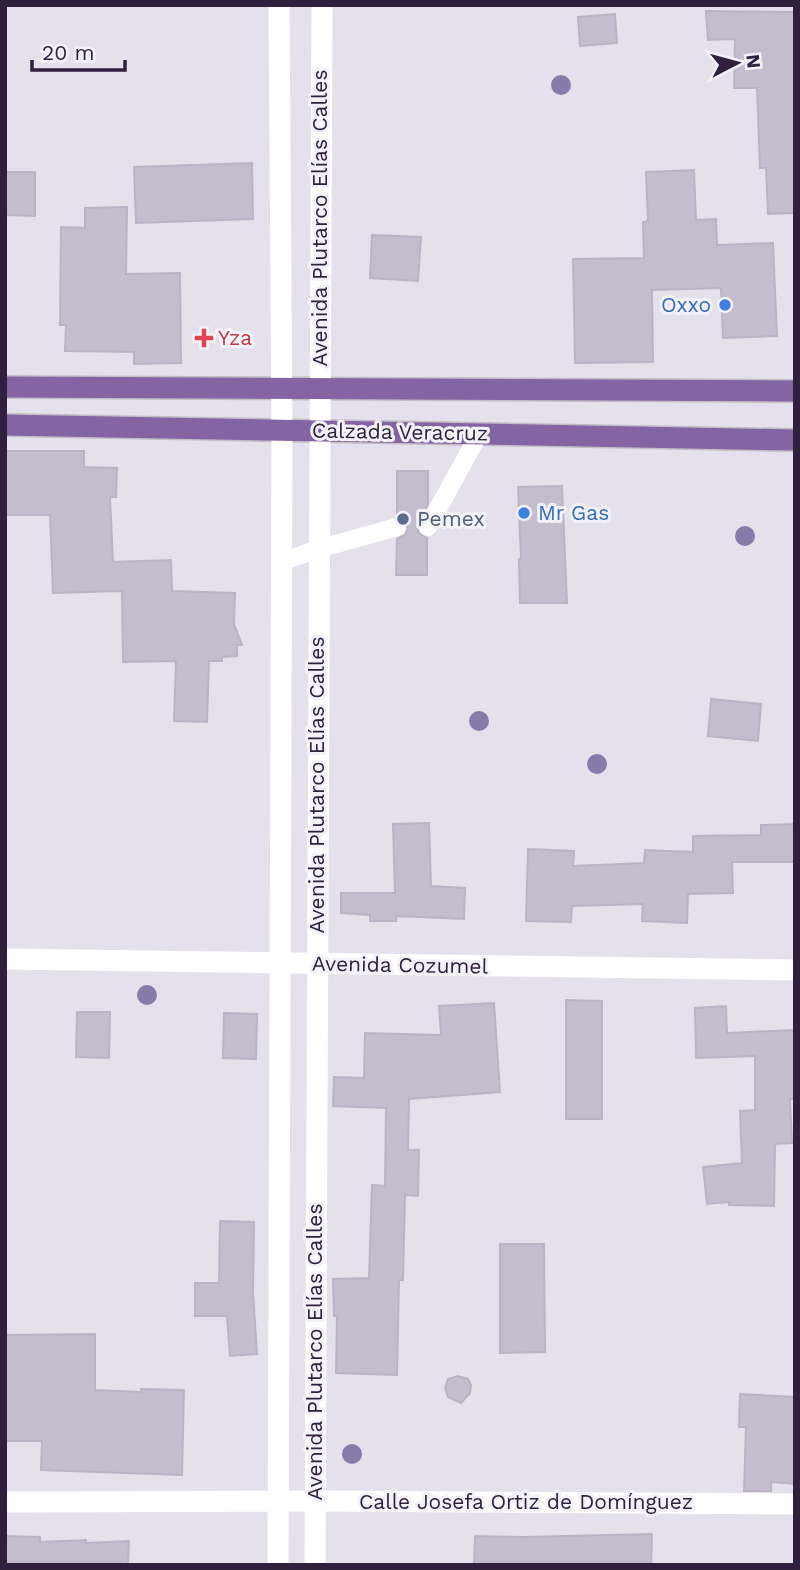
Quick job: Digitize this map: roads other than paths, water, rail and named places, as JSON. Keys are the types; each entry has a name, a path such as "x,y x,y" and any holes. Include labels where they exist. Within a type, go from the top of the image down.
{"main road":[{"name":"Calzada Veracruz","path":"5,387 795,391"},
{"name":"Calzada Veracruz","path":"5,425 795,440"}],"street":[{"name":"Avenida Plutarco Elías Calles","path":"278,1565 282,429 279,5"},
{"name":"Avenida Plutarco Elías Calles","path":"315,1565 321,5"},
{"name":"Avenida Cozumel","path":"5,959 795,970"},
{"name":"Calle Josefa Ortiz de Domínguez","path":"5,1502 795,1504"}],"lane":[{"path":"428,527 479,434"},
{"path":"281,562 397,527"}],"place":[{"name":"Oxxo","path":"725,305"},
{"name":"Yza","path":"204,338"},
{"name":"Mr Gas","path":"524,513"},
{"name":"Pemex","path":"403,519"}]}
